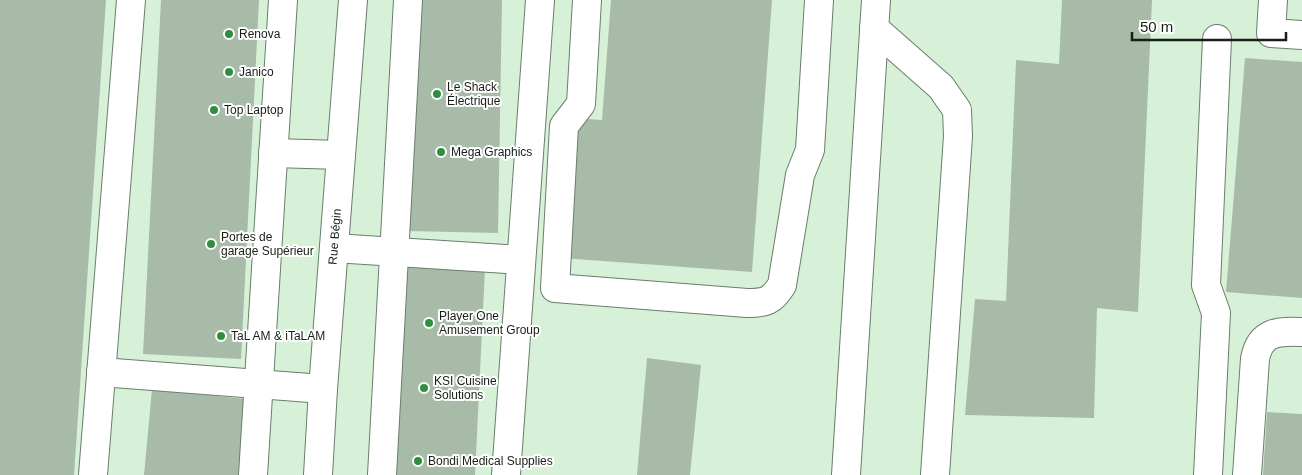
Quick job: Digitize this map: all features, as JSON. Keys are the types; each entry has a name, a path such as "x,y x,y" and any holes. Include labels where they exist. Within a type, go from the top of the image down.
{"street":[{"path":"93,475 131,0"},
{"path":"253,475 283,0"},
{"name":"Rue Bégin","path":"318,475 353,0"},
{"path":"382,475 408,0"},
{"path":"506,475 540,0"},
{"path":"588,0 581,104 564,126 555,288 747,303 762,303 771,299 782,284 800,174 810,150 819,0"},
{"path":"846,475 876,0"},
{"path":"1274,0 1271,34 1302,35"},
{"path":"874,28 941,87 957,110 958,136 935,475"},
{"path":"1208,475 1216,313 1206,285 1217,39"},
{"path":"274,153 341,155"},
{"path":"334,248 522,260"},
{"path":"1247,475 1256,353 1265,338 1275,332 1302,332"},
{"path":"101,372 323,388"}],"shaded area":[{"path":"0,0 1302,0 1302,475 0,475"}],"building":[{"path":"0,0 106,0 74,475 0,475"},
{"path":"161,0 259,0 241,359 143,354"},
{"path":"412,0 502,0 498,233 408,231"},
{"path":"611,0 772,0 752,272 562,258 572,118 602,120"},
{"path":"1062,0 1152,0 1138,312 1097,308 1094,418 965,415 975,299 1006,301 1016,60 1059,64"},
{"path":"1245,58 1302,62 1302,298 1226,292"},
{"path":"407,264 485,269 475,475 394,475"},
{"path":"647,358 701,365 690,475 637,475"},
{"path":"152,389 245,399 238,475 144,475"},
{"path":"1267,412 1302,414 1302,475 1263,475"}],"place":[{"name":"Renova","path":"229,34"},
{"name":"Janico","path":"229,72"},
{"name":"Le Shack Électrique","path":"437,94"},
{"name":"Top Laptop","path":"214,110"},
{"name":"Mega Graphics","path":"441,152"},
{"name":"Portes de garage Supérieur","path":"211,244"},
{"name":"Player One Amusement Group","path":"429,323"},
{"name":"TaL AM & iTaLAM","path":"221,336"},
{"name":"KSI Cuisine Solutions","path":"424,388"},
{"name":"Bondi Medical Supplies","path":"418,461"}]}
